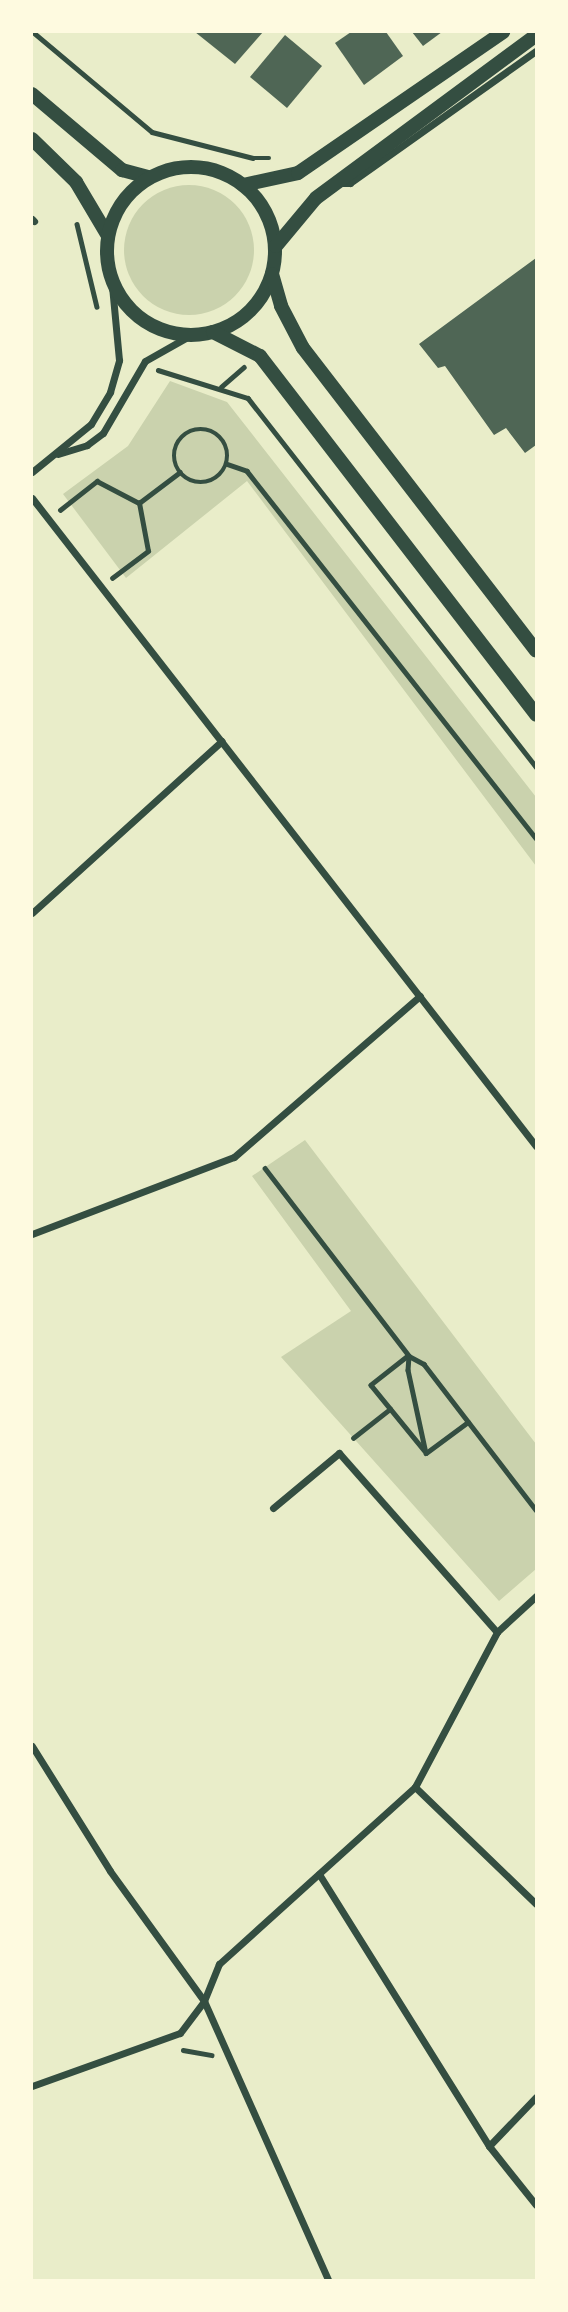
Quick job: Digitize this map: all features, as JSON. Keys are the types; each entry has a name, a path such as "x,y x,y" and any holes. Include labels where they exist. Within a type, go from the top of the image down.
{"main road":[{"path":"243,184 298,173 503,32"},
{"path":"276,246 316,198 537,35"},
{"path":"32,94 122,170 149,177 195,167 220,172 243,184 271,223 276,246 272,274 260,300 239,320 212,332 191,335 164,331 141,318 122,299 111,276 108,236 76,182 32,139"},
{"path":"108,236 128,195 149,177"},
{"path":"272,274 281,306 303,348 537,651"},
{"path":"212,332 260,356 537,715"}],"street":[{"path":"338,183 350,183 537,51"},
{"path":"32,472 91,424 116,373 119,324 111,276"},
{"path":"54,455 87,445 103,433 145,361 191,335"},
{"path":"32,498 537,1146"},
{"path":"32,913 222,741"},
{"path":"32,1234 234,1157 420,996"},
{"path":"274,1508 339,1453 498,1632"},
{"path":"32,2087 180,2033 204,2001 219,1964 415,1787 498,1632 537,1596"},
{"path":"32,1746 110,1871 204,2001 328,2280"},
{"path":"415,1787 537,1904"},
{"path":"319,1874 489,2146 537,2205"},
{"path":"489,2146 537,2097"}],"path":[{"path":"33,32 152,132 253,158 277,158"},
{"path":"72,215 81,235 101,320"},
{"path":"221,387 247,365"},
{"path":"160,371 221,387 248,398 274,426 537,767"},
{"path":"195,430 219,436 228,451 227,464 220,476 203,483 180,472 176,447 195,430"},
{"path":"227,464 247,471 537,838"},
{"path":"139,503 180,472"},
{"path":"69,503 97,481 139,503"},
{"path":"101,587 148,551 139,503"},
{"path":"265,1168 409,1356 424,1364 537,1510"},
{"path":"409,1356 371,1385 426,1453"},
{"path":"409,1356 408,1370 426,1453"},
{"path":"353,1438 390,1409"},
{"path":"426,1453 468,1422"},
{"path":"175,2049 217,2056"}],"green space":[{"path":"189,185 214,190 235,204 249,225 254,250 249,275 235,296 214,310 189,315 164,310 143,296 129,275 124,250 129,225 143,204 164,190"},
{"path":"170,381 227,402 536,797 536,866 247,481 126,578 63,494 128,446"},
{"path":"305,1140 536,1444 536,1569 499,1601 281,1357 351,1311 252,1176"}],"building":[{"path":"195,32 263,32 235,64"},
{"path":"351,32 386,32 403,56 364,85 335,43"},
{"path":"412,32 442,32 423,46"},
{"path":"285,35 322,66 287,108 250,77"},
{"path":"536,258 536,445 525,453 506,428 494,435 445,366 438,368 419,344"}]}
